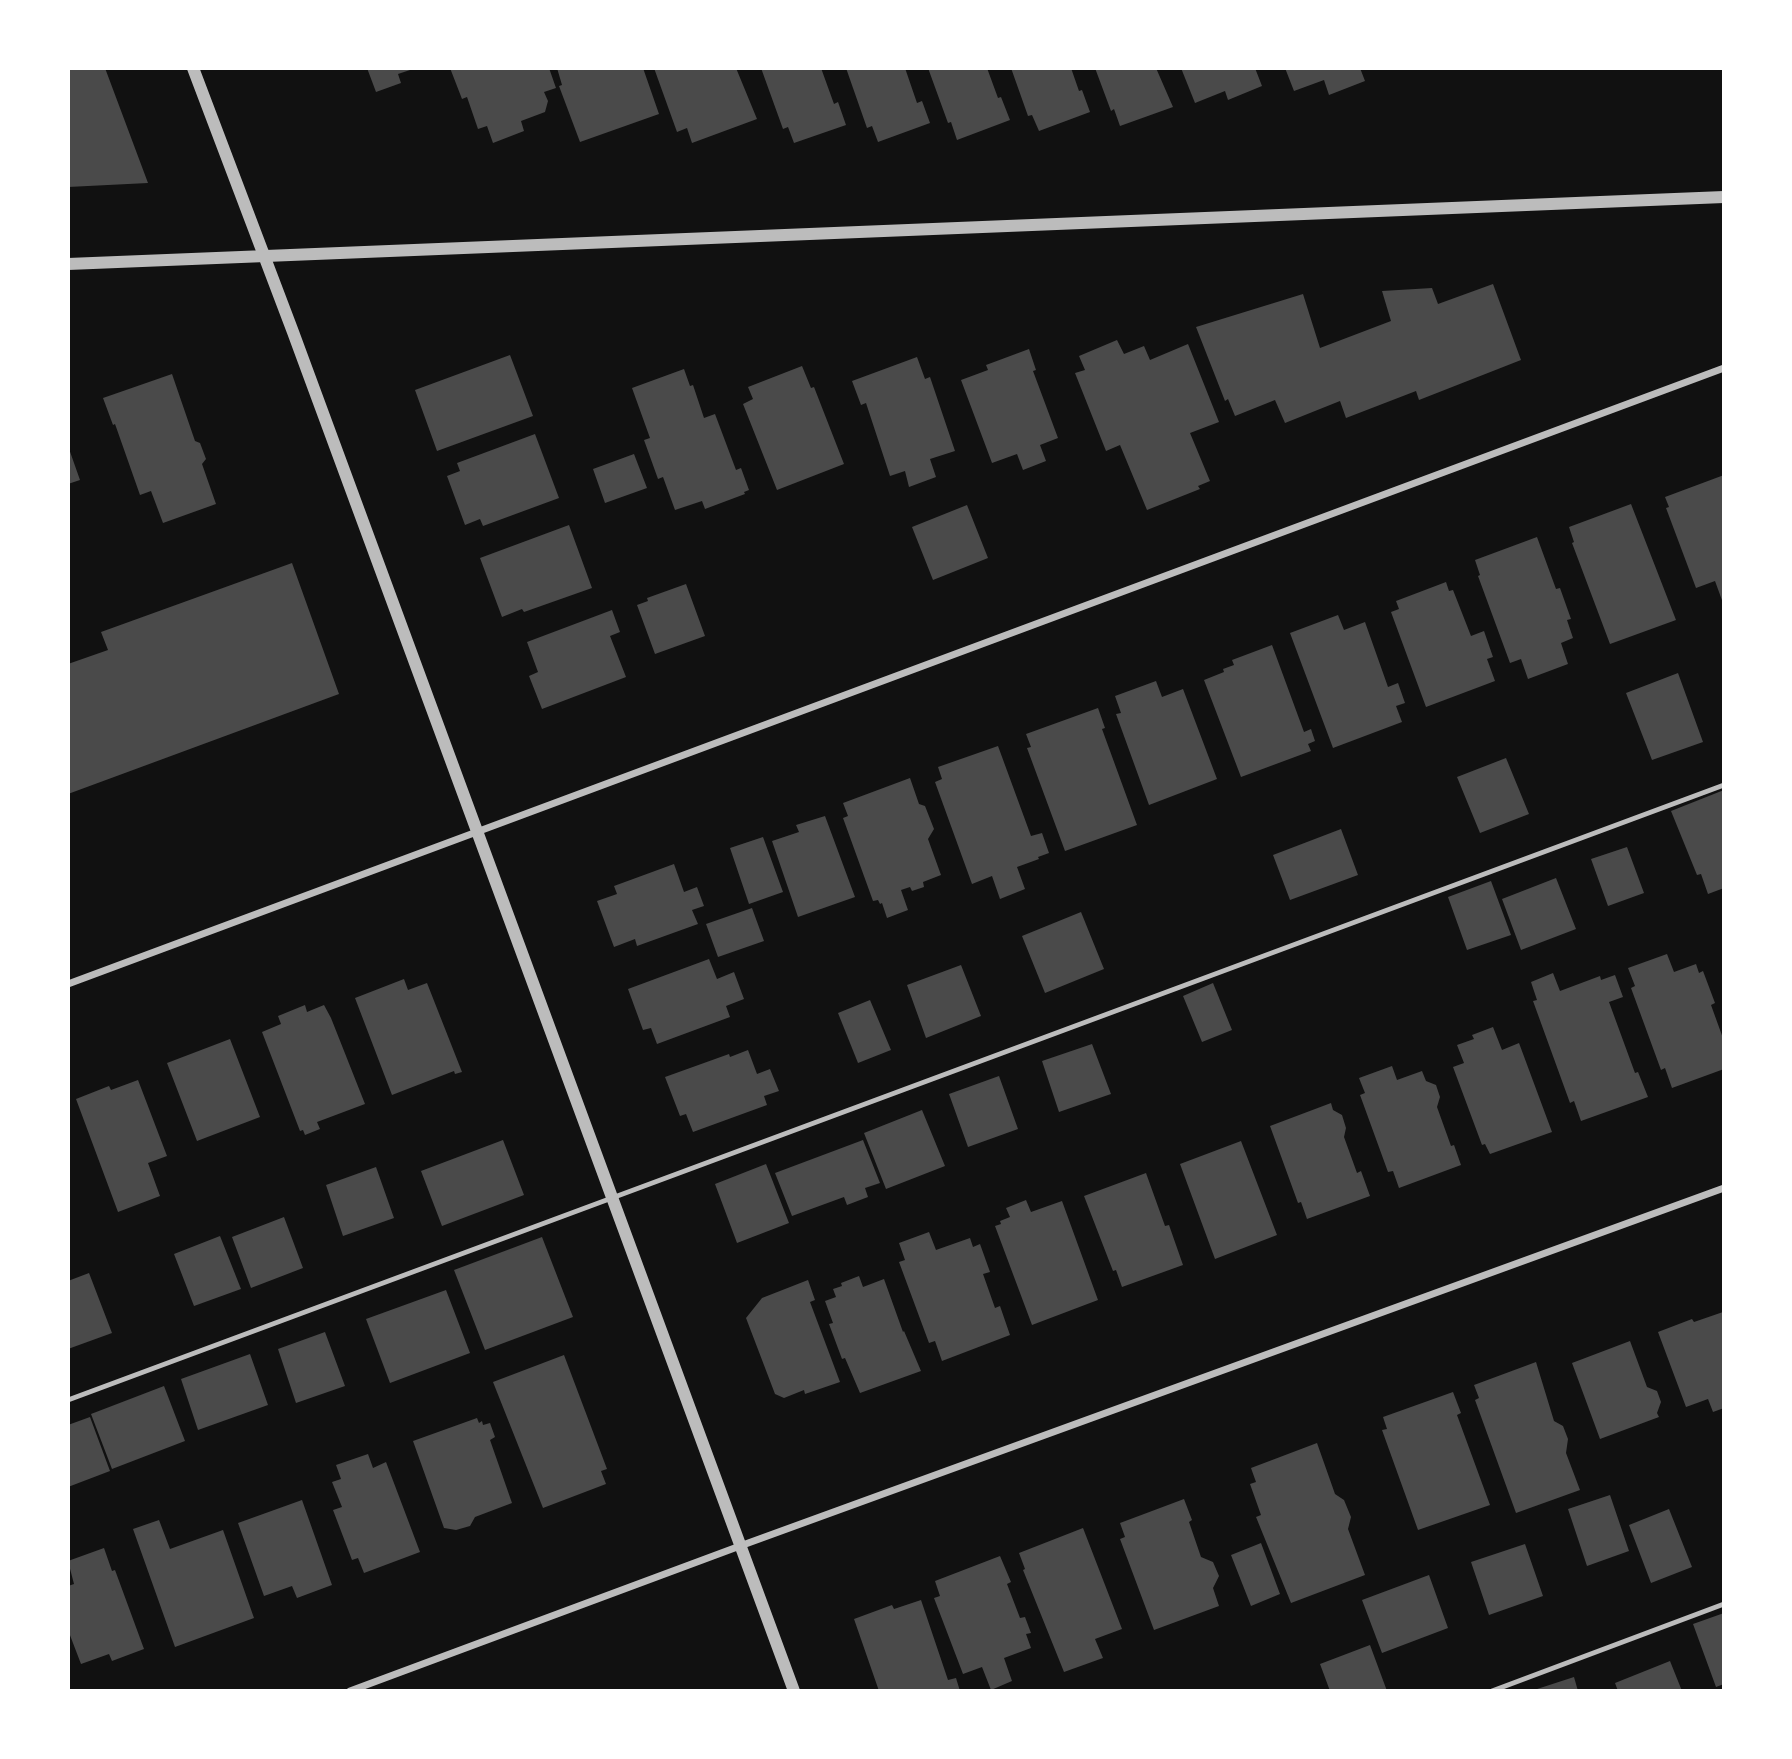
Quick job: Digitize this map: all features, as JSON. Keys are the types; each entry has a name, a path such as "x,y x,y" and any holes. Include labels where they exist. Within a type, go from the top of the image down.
{"street":[{"path":"193,68 794,1691"},
{"path":"68,264 1724,197"},
{"path":"68,984 1724,368"},
{"path":"350,1691 1724,1188"}],"lane":[{"path":"68,1400 1724,785"},
{"path":"1492,1691 1724,1604"}],"building":[{"path":"68,68 105,68 148,183 68,187"},
{"path":"367,68 413,69 398,74 401,83 376,92"},
{"path":"450,68 549,68 556,88 544,92 548,101 545,112 521,121 524,131 493,143 487,126 478,129 467,97 462,99"},
{"path":"557,68 643,68 659,114 580,142 559,86 562,85"},
{"path":"654,68 736,68 757,119 692,143 687,128 677,132"},
{"path":"761,68 821,68 834,104 838,102 846,125 794,143 788,127 783,129"},
{"path":"846,68 905,68 917,103 922,101 930,123 878,142 872,126 867,128"},
{"path":"928,68 987,68 1010,120 957,140"},
{"path":"1011,68 1071,68 1090,112 1039,131 1032,115 1028,116"},
{"path":"1095,68 1156,68 1173,107 1120,126 1114,109 1111,111"},
{"path":"1181,68 1255,68 1262,86 1228,100 1225,91 1195,103"},
{"path":"1285,68 1360,68 1365,81 1329,95 1324,80 1294,91"},
{"path":"1493,284 1521,360 1419,400 1416,391 1346,418 1340,401 1285,423 1275,400 1235,416 1228,399 1225,401 1196,327 1303,294 1320,348 1391,321 1382,291 1432,288 1438,304"},
{"path":"1117,340 1124,354 1144,346 1150,360 1188,344 1219,422 1190,433 1210,481 1198,486 1200,489 1147,510 1120,445 1106,451 1075,373 1085,370 1079,356"},
{"path":"1029,349 1036,370 1033,371 1058,438 1040,445 1046,461 1023,470 1017,454 992,463 961,380 988,370 986,365"},
{"path":"510,355 533,416 437,451 415,390"},
{"path":"917,357 925,379 930,377 955,451 930,459 936,477 909,487 905,471 890,476 866,403 861,405 852,381"},
{"path":"802,366 811,388 814,387 844,464 777,490 743,404 753,399 748,387"},
{"path":"684,369 690,386 693,385 704,418 715,414 736,470 741,468 749,490 705,509 702,501 675,510 663,477 658,479 644,440 650,438 632,388"},
{"path":"172,374 195,441 200,443 206,459 202,464 216,504 163,523 151,491 140,495 103,398"},
{"path":"535,434 559,498 483,526 480,519 465,525 447,476 460,471 457,463"},
{"path":"68,446 80,480 68,484"},
{"path":"634,454 647,488 605,503 593,469"},
{"path":"1724,475 1723,603 1715,581 1696,588 1666,508 1669,507 1665,497"},
{"path":"1631,504 1676,620 1610,644 1572,543 1574,542 1569,527"},
{"path":"967,505 988,558 933,580 912,527"},
{"path":"569,525 592,588 502,617 480,558"},
{"path":"1537,537 1556,589 1560,588 1571,619 1567,620 1573,638 1561,643 1568,664 1528,679 1521,659 1510,663 1478,576 1480,575 1475,560"},
{"path":"292,563 339,694 68,794 68,664 108,650 101,632"},
{"path":"1446,582 1449,591 1453,590 1471,636 1484,631 1493,657 1487,659 1495,681 1426,707 1391,612 1399,609 1396,601"},
{"path":"686,584 705,636 655,654 637,605 648,601 647,598"},
{"path":"612,610 620,632 610,636 626,677 542,709 529,676 538,672 527,642"},
{"path":"1338,615 1344,630 1365,622 1388,687 1398,683 1405,703 1396,706 1402,722 1333,748 1290,633"},
{"path":"1272,645 1304,732 1311,729 1315,741 1308,744 1311,751 1241,777 1204,680 1234,665 1232,660"},
{"path":"1678,673 1703,742 1652,760 1626,693"},
{"path":"1156,681 1162,697 1183,689 1217,779 1149,805 1116,714 1121,713 1115,696"},
{"path":"1098,708 1105,728 1102,729 1137,825 1065,851 1027,748 1031,747 1026,734"},
{"path":"998,746 1031,836 1042,833 1049,853 1017,867 1025,889 1000,899 992,876 972,884 935,782 942,779 938,767"},
{"path":"1506,758 1529,814 1480,833 1457,777"},
{"path":"910,778 919,804 925,806 934,829 928,839 941,875 923,882 924,887 912,891 910,887 901,890 908,910 887,918 882,903 873,901 843,818 848,816 843,803"},
{"path":"1724,790 1724,888 1708,894 1701,874 1697,875 1671,811"},
{"path":"825,816 855,897 798,917 772,841 799,832 796,825"},
{"path":"1341,829 1358,875 1290,900 1273,855"},
{"path":"763,837 783,892 749,904 730,848"},
{"path":"1627,847 1644,893 1608,906 1591,859"},
{"path":"674,864 684,892 697,887 704,906 692,910 698,924 637,946 635,939 614,947 597,901 617,894 614,886"},
{"path":"1556,878 1576,929 1521,950 1502,899"},
{"path":"1491,881 1511,935 1467,950 1448,897"},
{"path":"752,908 764,941 718,957 706,924"},
{"path":"1081,912 1104,969 1045,993 1022,936"},
{"path":"1667,954 1674,972 1696,964 1699,973 1703,971 1715,1003 1711,1005 1724,1041 1724,1069 1672,1088 1665,1068 1661,1070 1631,988 1635,986 1628,968"},
{"path":"709,959 717,979 734,972 744,999 726,1006 730,1017 657,1044 651,1028 643,1030 628,989"},
{"path":"961,965 981,1016 926,1038 907,985"},
{"path":"1553,973 1560,991 1600,976 1601,980 1615,975 1623,997 1609,1002 1635,1073 1638,1072 1648,1097 1581,1121 1574,1101 1570,1103 1533,1001 1537,1000 1531,982"},
{"path":"404,979 408,990 427,983 462,1072 455,1074 454,1071 392,1095 355,998"},
{"path":"1213,983 1232,1030 1202,1042 1183,996"},
{"path":"870,1000 891,1050 858,1063 838,1013"},
{"path":"305,1005 307,1012 324,1005 365,1104 317,1122 320,1129 305,1135 303,1130 300,1131 262,1032 281,1024 278,1016"},
{"path":"1493,1027 1502,1050 1519,1043 1552,1132 1490,1154 1485,1144 1482,1145 1453,1067 1464,1063 1457,1045 1474,1039 1472,1035"},
{"path":"230,1039 260,1117 197,1141 167,1063"},
{"path":"1092,1044 1111,1094 1059,1112 1042,1061"},
{"path":"748,1050 757,1074 770,1069 779,1091 764,1096 767,1105 693,1132 686,1114 680,1116 665,1077"},
{"path":"1392,1066 1397,1080 1422,1071 1426,1081 1436,1085 1440,1097 1437,1107 1461,1165 1399,1188 1393,1171 1388,1172 1360,1095 1365,1093 1359,1078"},
{"path":"999,1076 1018,1129 968,1147 949,1094"},
{"path":"138,1080 167,1156 148,1163 160,1196 118,1212 76,1099 109,1086 111,1090"},
{"path":"1331,1103 1333,1110 1342,1115 1346,1128 1344,1137 1357,1173 1361,1171 1370,1196 1307,1219 1301,1202 1298,1203 1270,1126"},
{"path":"922,1110 945,1166 886,1189 864,1133"},
{"path":"503,1140 524,1195 442,1226 421,1171"},
{"path":"863,1140 880,1183 865,1188 868,1197 847,1205 844,1197 792,1216 775,1173"},
{"path":"1241,1141 1277,1235 1215,1259 1180,1164"},
{"path":"766,1164 789,1223 737,1243 715,1184"},
{"path":"376,1167 394,1218 343,1236 326,1185"},
{"path":"1146,1173 1165,1226 1169,1225 1183,1265 1122,1287 1116,1270 1113,1271 1084,1196"},
{"path":"1026,1200 1031,1212 1062,1201 1098,1300 1032,1325 995,1226 1010,1217 1006,1208"},
{"path":"284,1217 303,1268 251,1288 232,1237"},
{"path":"929,1232 936,1250 970,1238 973,1247 980,1244 990,1272 983,1274 995,1308 1000,1306 1010,1335 942,1361 935,1341 929,1343 899,1262 905,1260 899,1243"},
{"path":"220,1236 241,1289 194,1306 174,1254"},
{"path":"542,1237 573,1317 485,1350 454,1270"},
{"path":"89,1273 112,1333 68,1349 68,1281"},
{"path":"859,1276 863,1287 884,1279 903,1332 921,1371 860,1393 845,1358 842,1359 829,1324 833,1323 825,1301 836,1297 833,1289 842,1286 841,1283"},
{"path":"808,1280 815,1300 810,1302 840,1382 805,1394 804,1390 784,1398 775,1394 746,1318 762,1298"},
{"path":"446,1290 470,1353 390,1383 366,1319"},
{"path":"1723,1312 1724,1408 1713,1412 1708,1399 1686,1407 1658,1332 1692,1319 1694,1322"},
{"path":"325,1332 345,1386 296,1403 278,1349"},
{"path":"1630,1341 1647,1387 1657,1391 1661,1402 1657,1413 1659,1417 1600,1439 1572,1363"},
{"path":"250,1354 268,1405 198,1430 181,1379"},
{"path":"564,1355 607,1469 601,1471 606,1484 543,1508 493,1382"},
{"path":"1536,1362 1554,1421 1563,1426 1568,1439 1566,1453 1580,1490 1516,1513 1475,1400 1479,1398 1474,1385"},
{"path":"164,1386 185,1441 112,1469 91,1414"},
{"path":"1453,1392 1461,1413 1457,1415 1490,1505 1418,1530 1382,1430 1387,1429 1383,1417"},
{"path":"90,1417 110,1471 68,1487 68,1425"},
{"path":"477,1418 483,1425 490,1423 495,1437 490,1440 512,1503 475,1517 470,1526 456,1530 444,1528 413,1441"},
{"path":"1317,1443 1335,1494 1344,1500 1351,1517 1348,1529 1365,1575 1291,1603 1256,1517 1261,1515 1250,1484 1256,1482 1251,1468"},
{"path":"368,1454 373,1468 386,1462 420,1552 364,1573 358,1558 352,1560 333,1510 342,1507 332,1482 341,1479 336,1465"},
{"path":"1610,1495 1629,1551 1587,1566 1568,1509"},
{"path":"1184,1499 1201,1557 1213,1562 1219,1576 1213,1588 1219,1606 1154,1630 1120,1539 1125,1537 1120,1523"},
{"path":"302,1500 332,1585 297,1598 292,1586 264,1596 238,1523"},
{"path":"1669,1509 1692,1567 1651,1583 1629,1525"},
{"path":"159,1520 170,1549 223,1530 254,1618 175,1647 133,1529"},
{"path":"1083,1528 1122,1629 1095,1639 1103,1658 1064,1672 1023,1570 1025,1569 1019,1553"},
{"path":"1261,1543 1280,1594 1251,1606 1231,1555"},
{"path":"1525,1544 1543,1596 1489,1615 1471,1562"},
{"path":"104,1548 112,1571 115,1570 144,1649 112,1661 109,1654 81,1664 68,1630 68,1586 74,1584 68,1561"},
{"path":"1000,1556 1011,1582 1007,1584 1020,1618 1025,1617 1031,1633 1026,1634 1031,1648 1004,1658 1012,1681 991,1690 982,1667 963,1674 934,1598 940,1596 935,1581"},
{"path":"1429,1575 1448,1628 1382,1653 1362,1600"},
{"path":"921,1600 948,1680 956,1678 960,1691 879,1691 854,1619 892,1605 894,1609"},
{"path":"1724,1613 1724,1684 1716,1687 1693,1624"},
{"path":"1370,1645 1387,1691 1330,1691 1320,1664"},
{"path":"1670,1661 1682,1691 1618,1691 1615,1683"},
{"path":"1574,1677 1578,1691 1534,1691 1534,1690"}]}
